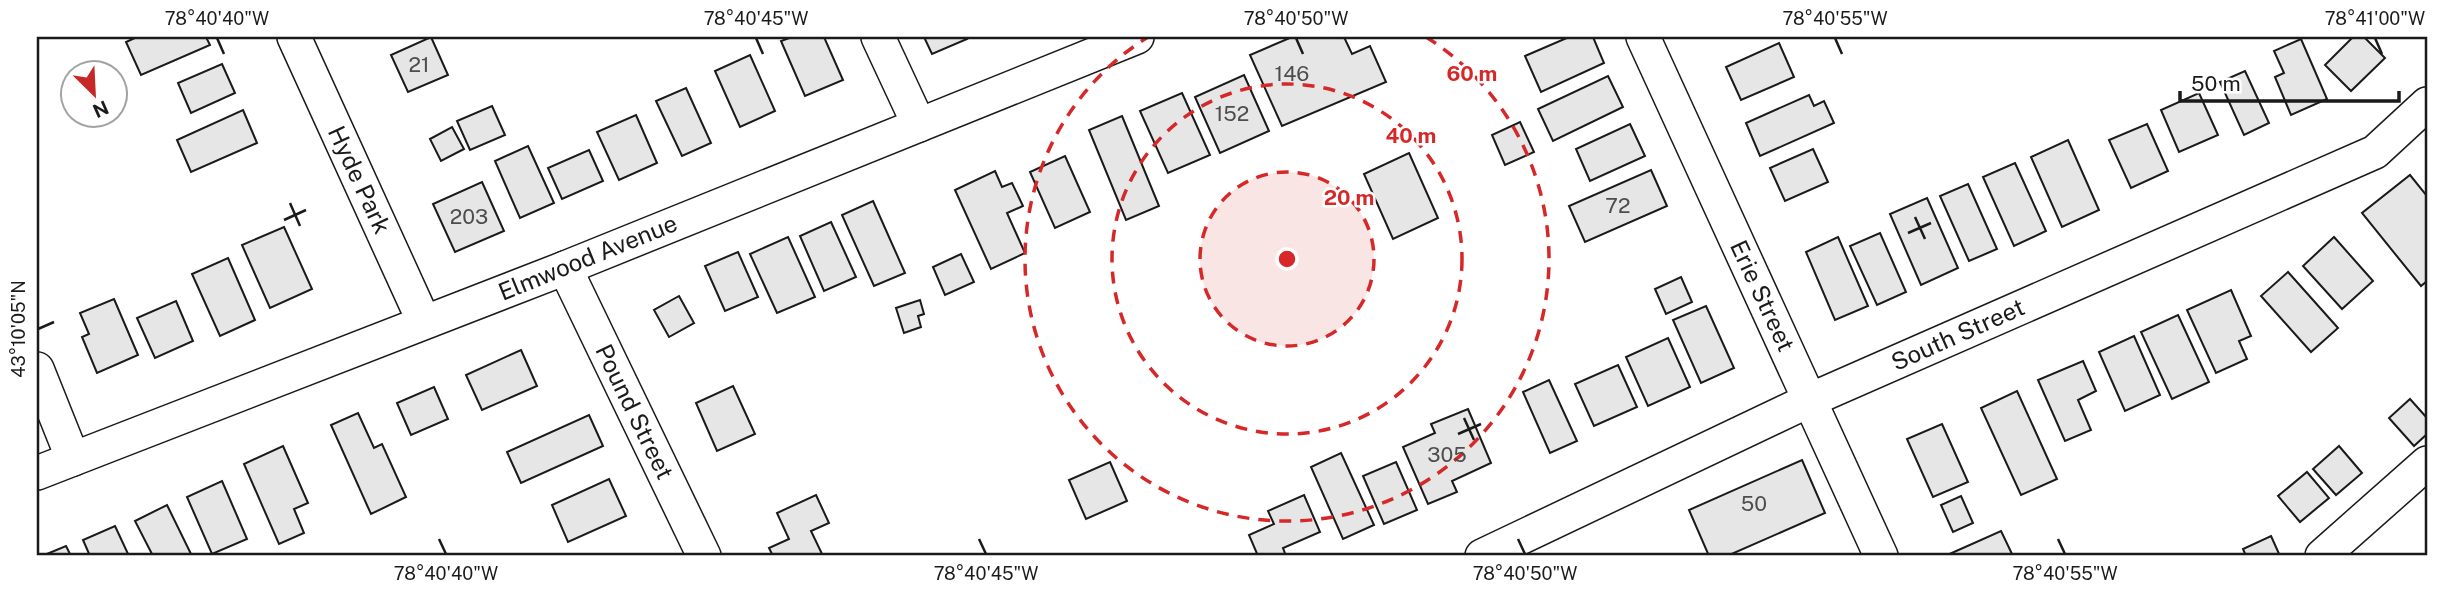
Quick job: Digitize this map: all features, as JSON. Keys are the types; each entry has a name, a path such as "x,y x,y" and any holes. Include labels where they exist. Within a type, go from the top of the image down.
{"street":[{"name":"Hyde Park","path":"294,37 424,322"},
{"path":"878,37 919,125"},
{"name":"Elmwood Avenue","path":"37,473 565,268 1137,37"},
{"name":"Erie Street","path":"1643,37 1881,556"},
{"name":"South Street","path":"1482,556 1810,400 2375,152 2427,104"},
{"name":"Pound Street","path":"565,268 704,556"},
{"path":"37,369 73,459"},
{"path":"2322,556 2427,463"}],"building":[{"path":"137,37 206,37 210,45 141,75 126,42"},
{"path":"431,37 448,75 408,92 391,55"},
{"path":"792,37 824,37 843,80 805,96 781,41"},
{"path":"924,37 966,37 967,39 932,54"},
{"path":"1292,37 1344,37 1352,54 1370,46 1386,82 1282,126 1250,55"},
{"path":"1569,37 1593,37 1604,63 1541,92 1525,56"},
{"path":"2353,37 2364,37 2385,58 2351,91 2325,65"},
{"path":"2301,39 2327,99 2291,115 2275,77 2284,73 2274,51"},
{"path":"1779,43 1794,77 1741,100 1726,67"},
{"path":"750,55 775,111 740,127 715,71"},
{"path":"222,64 235,93 191,113 178,83"},
{"path":"2245,71 2269,123 2244,135 2220,82"},
{"path":"1244,75 1269,131 1220,153 1195,97"},
{"path":"1608,76 1623,107 1553,141 1538,109"},
{"path":"686,88 711,143 682,156 656,101"},
{"path":"1182,93 1210,155 1168,173 1140,111"},
{"path":"2199,93 2218,135 2179,152 2161,110"},
{"path":"1809,95 1814,106 1824,101 1834,123 1760,156 1746,123"},
{"path":"492,106 505,135 470,150 457,121"},
{"path":"243,110 257,143 191,172 177,140"},
{"path":"636,115 657,163 619,180 597,132"},
{"path":"1122,116 1159,206 1126,220 1089,130"},
{"path":"1520,122 1534,152 1505,165 1492,135"},
{"path":"1630,124 1645,156 1590,181 1576,149"},
{"path":"2147,124 2168,171 2131,188 2109,140"},
{"path":"452,127 464,149 441,161 430,139"},
{"path":"2068,140 2099,210 2062,227 2031,157"},
{"path":"528,146 554,203 520,218 495,161"},
{"path":"1813,149 1828,182 1785,201 1770,168"},
{"path":"589,150 603,181 562,199 548,168"},
{"path":"1409,153 1438,218 1393,239 1364,174"},
{"path":"1065,156 1090,212 1055,228 1030,172"},
{"path":"2015,163 2046,231 2014,246 1983,177"},
{"path":"1651,170 1667,206 1585,242 1569,206"},
{"path":"995,171 1002,187 1012,183 1023,206 1007,213 1025,253 991,269 955,190"},
{"path":"2410,175 2427,196 2427,281 2421,286 2362,213"},
{"path":"482,182 504,231 455,252 433,204"},
{"path":"1968,184 1997,249 1969,261 1940,196"},
{"path":"1927,198 1958,268 1921,285 1890,214"},
{"path":"873,201 905,273 874,286 842,215"},
{"path":"831,222 856,277 824,291 800,236"},
{"path":"284,227 312,289 270,308 242,245"},
{"path":"1880,233 1906,292 1877,305 1850,246"},
{"path":"788,237 815,297 777,313 750,254"},
{"path":"1838,237 1868,306 1835,320 1806,252"},
{"path":"2334,237 2373,281 2342,309 2303,266"},
{"path":"738,252 758,297 725,311 705,266"},
{"path":"961,254 974,282 945,295 933,267"},
{"path":"228,258 255,320 220,336 192,274"},
{"path":"2288,272 2338,328 2311,352 2261,296"},
{"path":"1681,277 1692,302 1666,314 1655,289"},
{"path":"2231,290 2251,336 2239,341 2247,359 2216,373 2187,310"},
{"path":"679,296 694,323 669,337 654,310"},
{"path":"114,299 138,355 97,373 82,337 89,334 80,313"},
{"path":"920,300 924,314 918,316 921,327 904,333 896,308"},
{"path":"176,301 193,341 155,358 137,318"},
{"path":"1706,306 1734,368 1701,383 1673,320"},
{"path":"2178,315 2209,382 2172,399 2141,332"},
{"path":"2134,336 2160,395 2125,411 2099,352"},
{"path":"1668,338 1690,387 1648,406 1626,357"},
{"path":"521,350 537,386 482,410 466,375"},
{"path":"2083,361 2096,391 2078,400 2091,430 2065,441 2038,380"},
{"path":"1618,365 1637,407 1594,426 1575,384"},
{"path":"1549,380 1577,441 1550,453 1523,392"},
{"path":"733,386 755,434 717,451 696,403"},
{"path":"434,387 448,419 411,435 397,403"},
{"path":"2017,391 2057,479 2021,495 1981,408"},
{"path":"2410,399 2427,418 2427,434 2414,446 2389,418"},
{"path":"1468,409 1491,463 1452,481 1457,492 1428,504 1403,447 1435,433 1431,424"},
{"path":"358,413 374,448 382,444 406,497 371,514 331,425"},
{"path":"589,415 603,446 521,483 507,452"},
{"path":"1942,424 1968,482 1933,497 1907,439"},
{"path":"283,446 308,503 294,509 304,533 279,544 244,464"},
{"path":"2339,446 2362,473 2336,495 2313,469"},
{"path":"1341,453 1374,525 1343,539 1311,467"},
{"path":"1802,460 1825,513 1727,556 1709,556 1689,510"},
{"path":"1110,462 1127,501 1086,519 1069,480"},
{"path":"1396,462 1417,510 1384,524 1363,476"},
{"path":"2307,472 2329,498 2300,522 2278,496"},
{"path":"609,479 626,516 568,542 552,505"},
{"path":"222,481 247,539 212,554 187,497"},
{"path":"816,495 829,523 811,531 823,556 773,556 769,548 789,539 777,513"},
{"path":"1304,495 1320,532 1283,548 1286,556 1258,556 1249,535 1274,524 1268,511"},
{"path":"1961,496 1973,523 1953,532 1941,505"},
{"path":"167,505 192,556 153,556 135,521"},
{"path":"115,526 129,556 90,556 83,540"},
{"path":"2001,531 2013,556 1945,556"},
{"path":"2271,536 2280,556 2246,556 2243,549"},
{"path":"66,546 71,556 42,556"}]}
